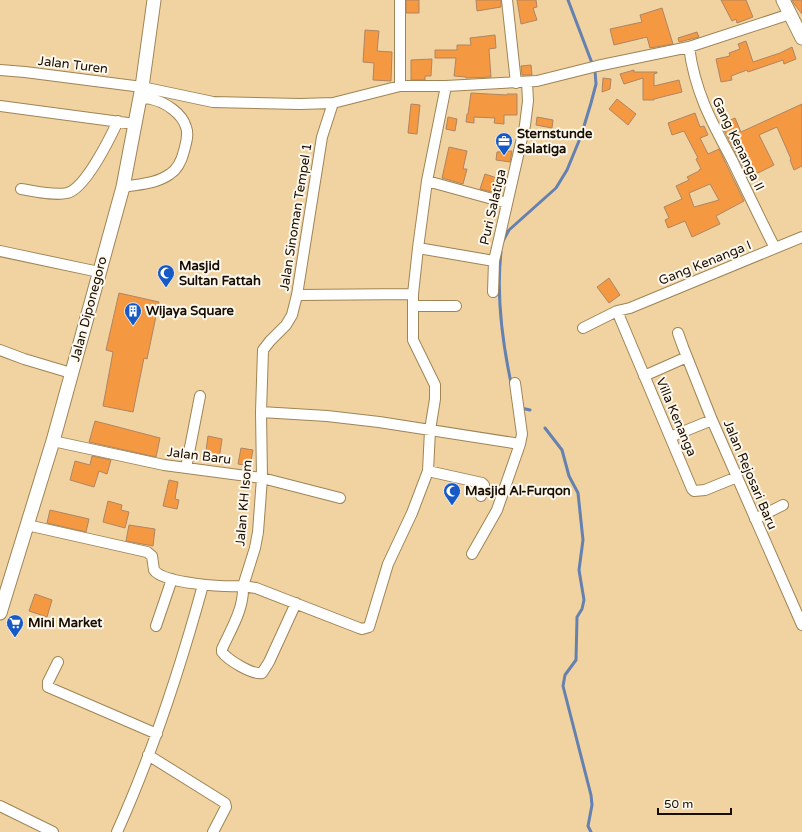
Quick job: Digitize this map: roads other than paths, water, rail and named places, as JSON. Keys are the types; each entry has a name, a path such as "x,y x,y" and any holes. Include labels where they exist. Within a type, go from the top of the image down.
{"main road":[{"name":"Jalan Diponegoro","path":"0,613 53,440 123,187 135,124 154,0"},
{"path":"784,0 802,38"}],"street":[{"path":"400,0 400,86"},
{"path":"508,0 516,82"},
{"path":"140,93 213,102 300,104 333,102 400,86 446,86 537,81 585,68 690,47 790,14"},
{"name":"Gang Kenanga II","path":"690,47 692,66 700,97 775,248"},
{"name":"Jalan Turen","path":"0,70 25,72 140,93"},
{"name":"Puri Salatiga","path":"418,248 494,261 525,125 528,101 527,82"},
{"path":"27,525 147,552 152,556 152,566 156,573 160,576 203,585 243,586 256,588 359,628 362,629 369,627 388,564 412,513 428,471 430,430 435,399 435,385 413,340 413,294 427,181 446,86"},
{"path":"123,187 151,183 170,174 182,158 187,138 187,127 181,115 166,105 140,93"},
{"name":"Jalan Sinoman Tempel 1","path":"279,333 292,315 297,295 322,137 333,102"},
{"path":"0,106 135,124"},
{"path":"20,189 58,194 68,193 84,179 104,149 118,121"},
{"path":"427,181 507,203"},
{"name":"Gang Kenanga I","path":"617,311 630,308 802,237"},
{"path":"0,251 100,272"},
{"path":"493,292 494,261"},
{"path":"297,295 413,294"},
{"path":"413,306 456,306"},
{"path":"583,328 617,311"},
{"name":"Villa Kenanga","path":"617,311 692,489 694,491 705,490 737,477"},
{"name":"Jalan KH Isom","path":"279,333 263,350 261,412 262,478 258,532 255,548 243,586 244,595 236,621 222,649 222,652 229,659 249,670 259,674 262,673 269,662 296,604"},
{"name":"Jalan Rejosari Baru","path":"678,333 712,420 802,625"},
{"path":"0,350 71,373"},
{"path":"644,376 687,357"},
{"path":"472,554 498,510 522,434 515,383"},
{"path":"186,468 200,396"},
{"path":"261,412 327,416 379,422 518,444"},
{"path":"670,437 712,420"},
{"name":"Jalan Baru","path":"53,440 164,465 262,478 340,498"},
{"path":"428,471 482,483 484,485 481,496"},
{"path":"755,519 783,504"},
{"path":"156,626 172,578"},
{"path":"117,832 157,734 189,635 203,585"},
{"path":"58,662 47,685 50,688 157,734"},
{"path":"148,755 225,803 226,807 213,832"},
{"path":"0,806 53,832"}],"waterway":[{"path":"503,241 509,230 556,188 567,170 581,136 591,103 596,84 595,71 568,0"},
{"path":"501,252 499,285 501,318 511,383"},
{"path":"521,408 530,410"},
{"path":"545,428 562,450 569,476 578,493 583,540 579,570 584,600 582,609 577,617 576,660 565,675 563,686 591,795 592,805 588,826 591,832"}],"place":[{"name":"Sternstunde Salatiga","path":"504,156"},
{"name":"Masjid Sultan Fattah","path":"166,288"},
{"name":"Wijaya Square","path":"133,326"},
{"name":"Masjid Al-Furqon","path":"452,506"},
{"name":"Mini Market","path":"15,638"}]}
